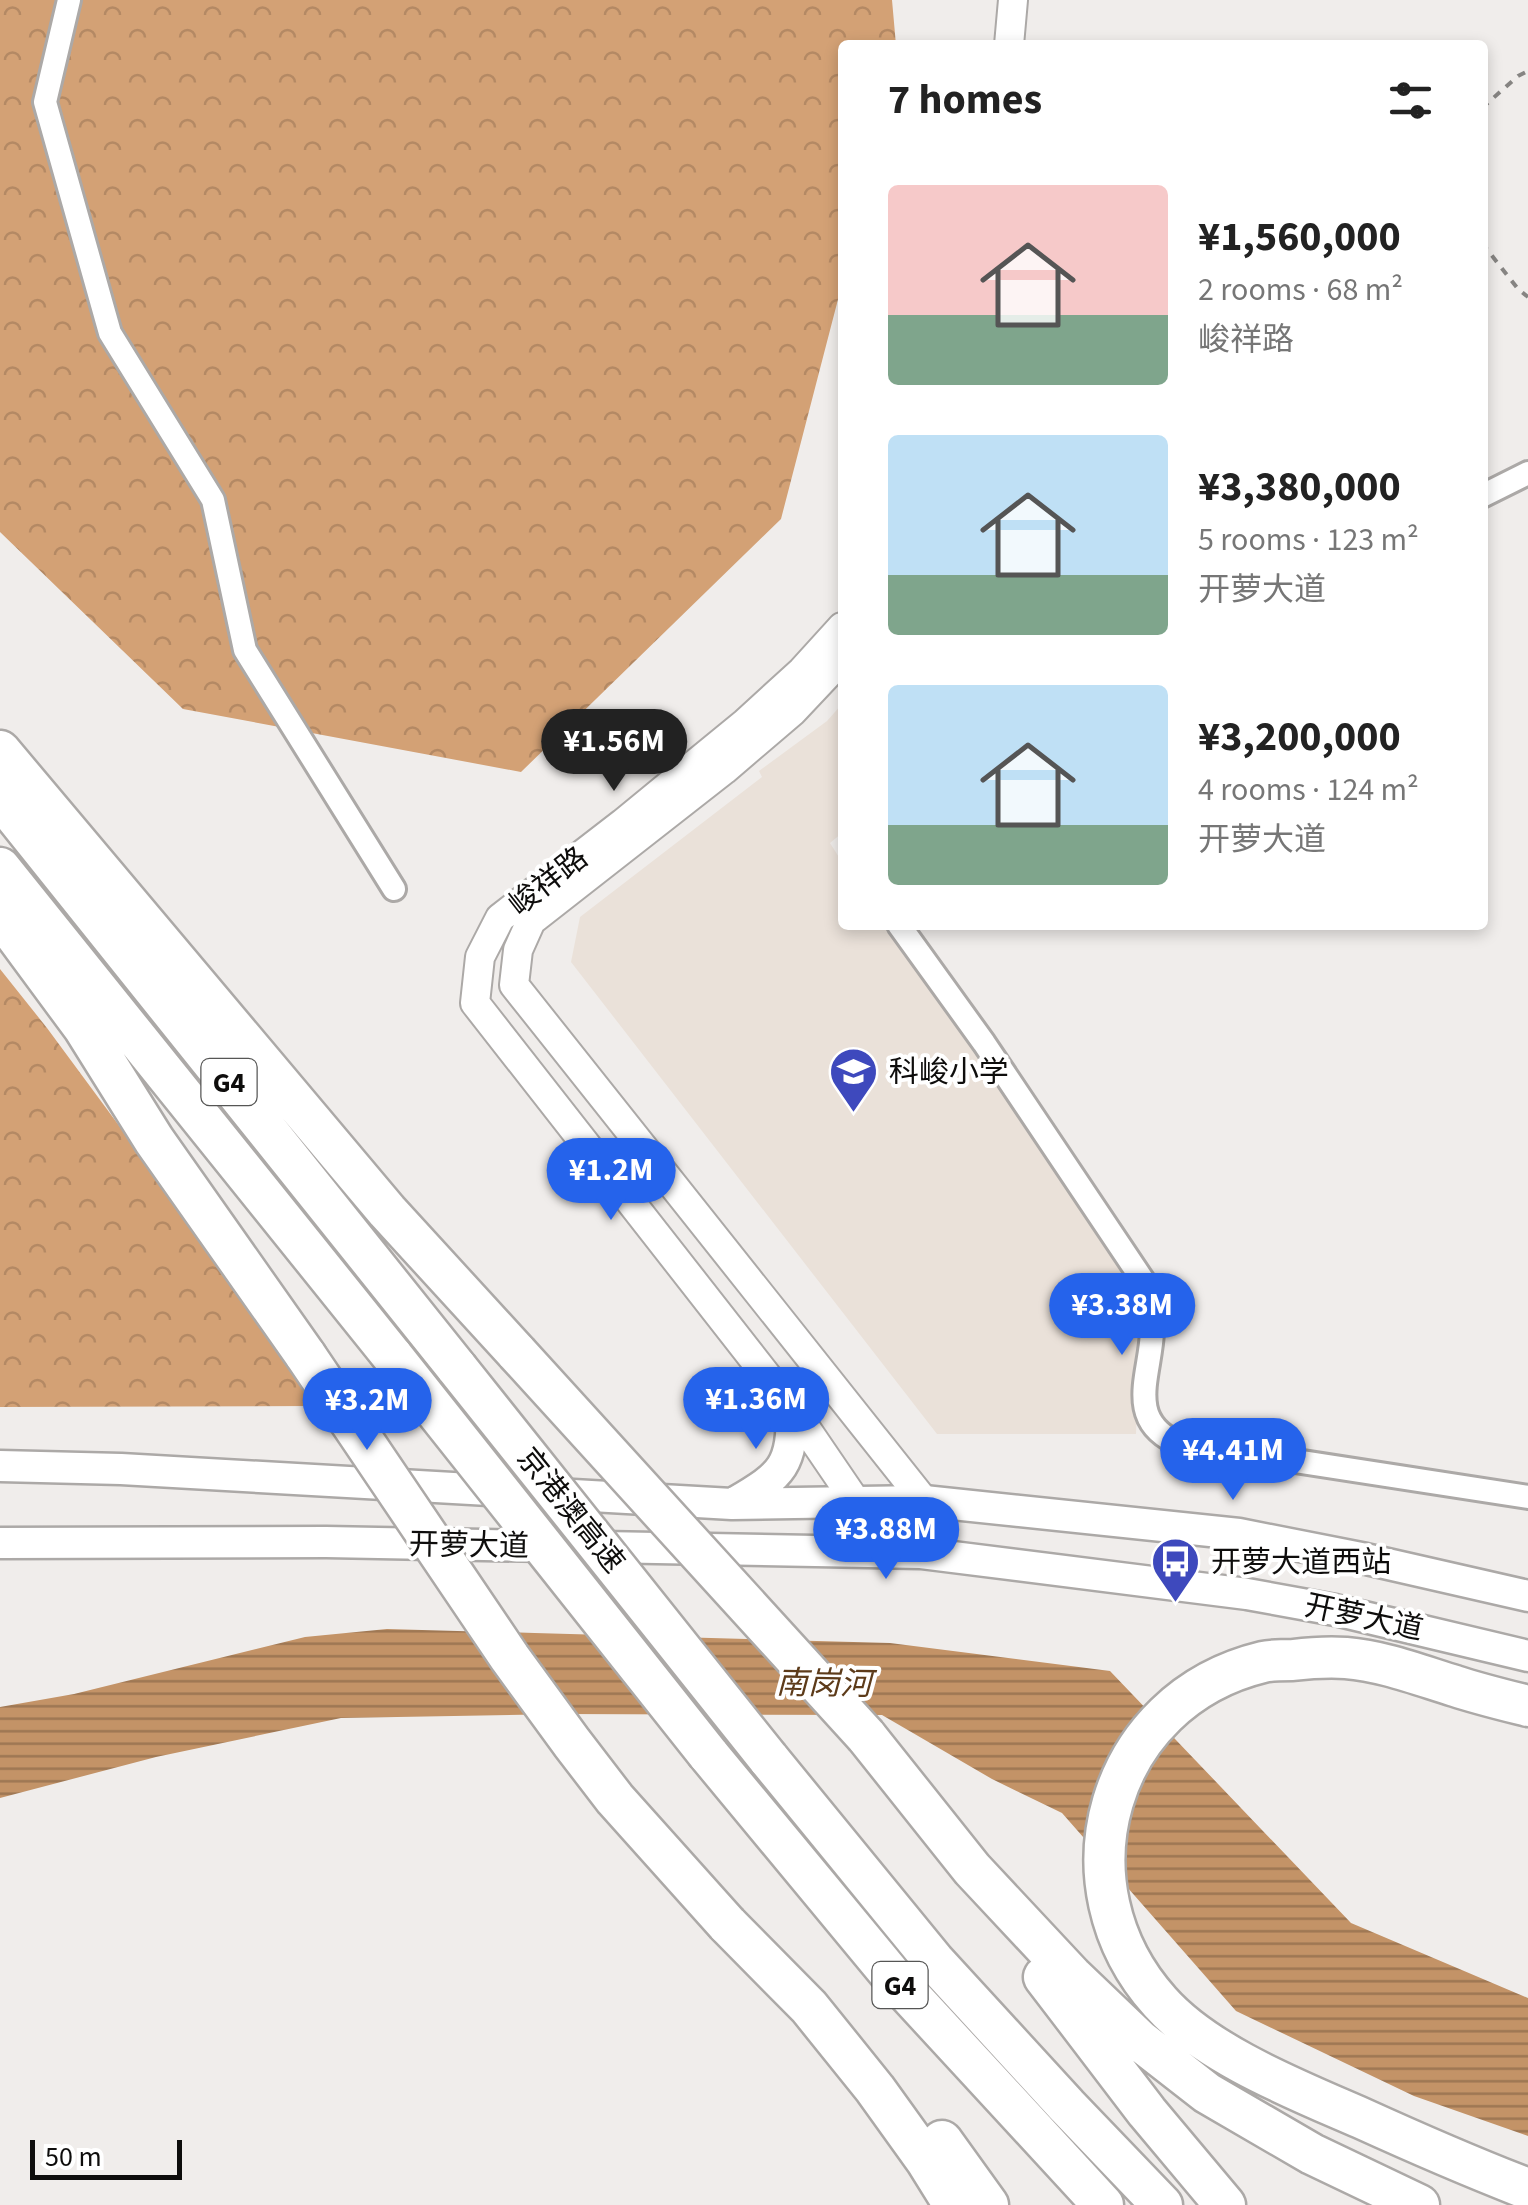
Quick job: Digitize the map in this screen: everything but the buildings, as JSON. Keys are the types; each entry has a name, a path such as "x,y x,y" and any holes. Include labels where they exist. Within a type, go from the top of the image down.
{"highway":[{"path":"0,751 387,1211 866,1736 972,1869 1112,2016 1208,2092 1312,2154 1418,2205"},
{"name":"京港澳高速","path":"0,797 934,1961 1162,2205"},
{"name":"京港澳高速","path":"0,868 708,1754 891,1975 1103,2205"},
{"path":"0,914 84,1028 154,1140 572,1743 615,1799 809,2007 903,2126 954,2205"},
{"path":"1528,1706 1398,1668 1346,1658 1265,1662 1195,1691 1166,1714 1140,1743 1122,1774 1103,1847 1106,1894 1117,1934 1134,1971 1162,2005 1198,2034 1261,2074 1528,2189"},
{"path":"972,1869 999,1915 1082,2029 1225,2205"},
{"path":"809,2007 854,2042 929,2124 988,2205"}],"main road":[{"path":"732,1504 779,1472 792,1438 792,1408"},
{"name":"开萝大道","path":"0,1466 120,1469 732,1504 924,1500 1239,1534 1528,1596"},
{"name":"开萝大道","path":"0,1543 326,1542 922,1553 1247,1594 1334,1610 1528,1656"}],"street":[{"path":"69,0 46,102 110,333 212,500 245,650 394,889"},
{"path":"992,40 995,0"},
{"path":"1009,40 1013,0"},
{"path":"1488,493 1528,473"},
{"name":"峻祥路","path":"792,1408 474,1003 480,957 500,918 745,723 802,671 838,630"},
{"name":"峻祥路","path":"838,663 793,710 738,758 532,920 518,950 514,986 924,1500"},
{"path":"903,930 984,1043 1146,1285 1152,1334 1145,1413 1155,1429 1176,1443 1201,1449 1528,1497"},
{"path":"792,1408 856,1502 852,1552"},
{"path":"922,1553 924,1500"}],"path":[{"path":"1488,103 1528,71"},
{"path":"1488,251 1528,297"}],"shaded area":[{"name":"科峻小学","path":"838,709 838,836 830,843 838,856 838,930 890,930 1125,1266 1140,1302 1136,1434 937,1434 571,962 580,917 762,777 759,771"}],"green space":[{"path":"0,0 892,0 896,40 838,40 838,299 781,519 521,772 183,709 0,532"},
{"path":"0,969 199,1234 315,1406 0,1407"}],"water":[{"name":"南岗河","path":"387,1629 890,1643 1110,1671 1351,1923 1528,1998 1528,2136 1414,2096 1236,2011 1062,1813 992,1779 882,1715 341,1718 156,1757 0,1798 0,1707 74,1694 305,1637"}],"place":[{"name":"科峻小学","path":"854,1114"},
{"name":"开萝大道西站","path":"1176,1604"}]}
